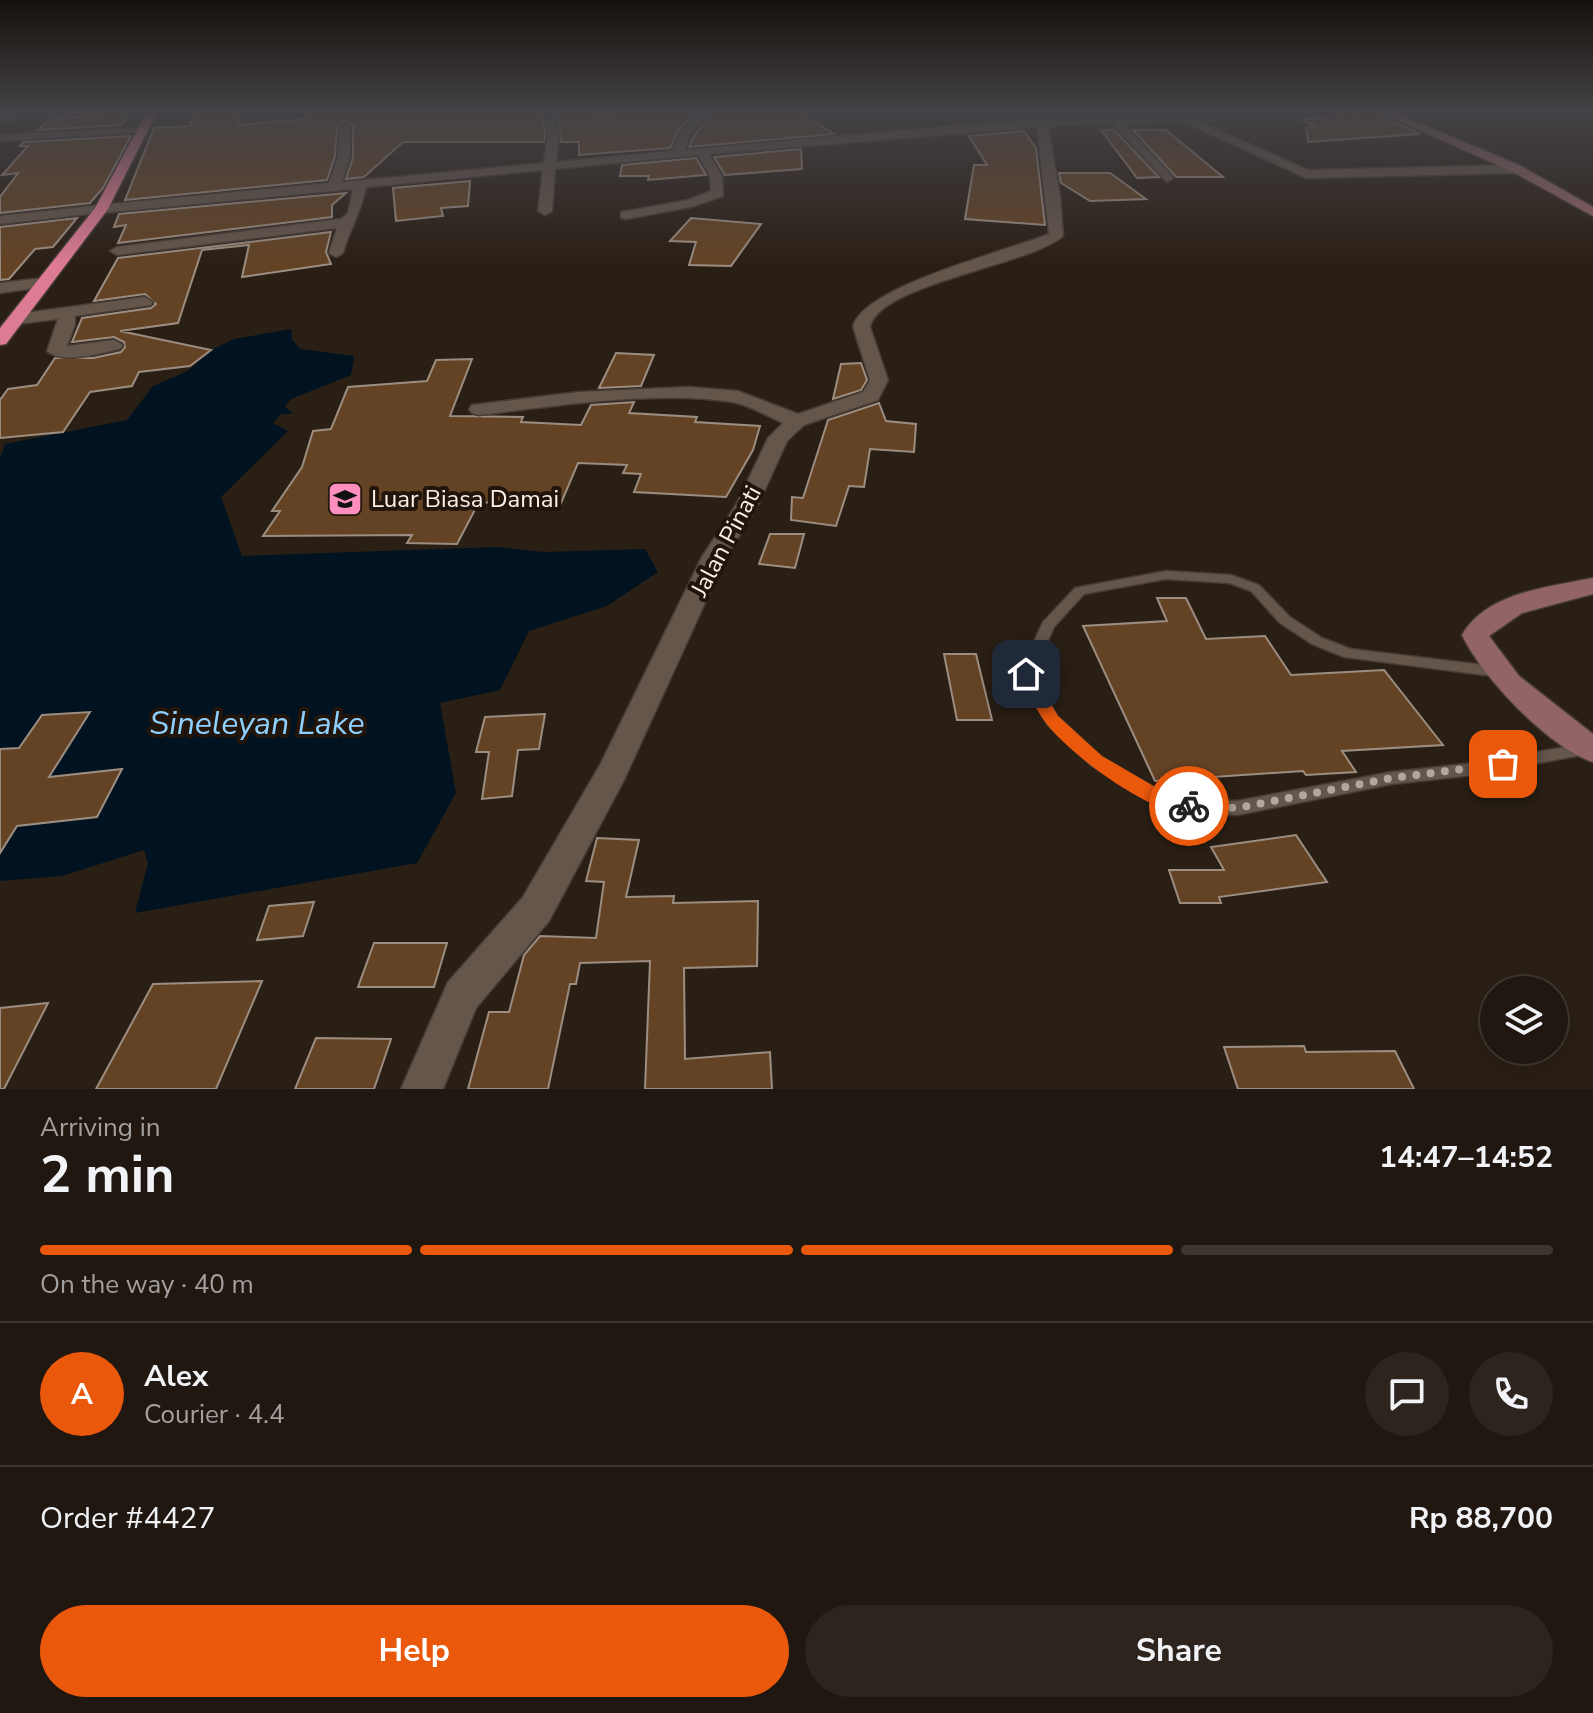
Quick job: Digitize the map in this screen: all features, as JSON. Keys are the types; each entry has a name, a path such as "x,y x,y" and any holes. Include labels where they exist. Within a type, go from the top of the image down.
{"highway":[{"path":"0,340 101,209 125,163"}],"main road":[{"path":"1503,163 1593,212"},
{"path":"1592,749 1502,672 1481,651 1475,635 1482,625 1519,605 1593,586"}],"street":[{"path":"334,188 342,163"},
{"path":"0,220 573,163"},
{"path":"626,215 691,203 718,193 716,176 708,163"},
{"path":"479,409 579,398 689,393 738,397 797,421 871,396 879,380 860,326 865,312 899,291 1033,249 1056,236 1050,163"},
{"path":"1153,163 1167,178"},
{"path":"1281,163 1306,174 1517,169"},
{"path":"545,211 547,165"},
{"path":"336,253 345,223 354,214 360,185"},
{"path":"185,243 194,221"},
{"path":"117,251 345,223"},
{"path":"0,288 43,283"},
{"path":"17,319 145,302"},
{"path":"66,312 67,325 56,351 84,351 114,345"},
{"name":"Jalan Pinati","path":"422,1089 462,995 536,909 613,771 714,557 748,503 778,438 797,421"}],"lane":[{"path":"1502,672 1349,654 1317,641 1285,620 1255,588 1231,579 1166,575 1080,591 1048,625 1026,674 1052,720 1096,761 1172,806 1237,808 1392,778 1474,769 1592,749"}],"water":[{"name":"Sineleyan Lake","path":"291,329 292,340 301,349 354,356 351,375 291,399 285,406 293,414 281,414 273,423 288,431 221,497 242,556 497,547 544,552 645,549 658,572 607,606 529,631 500,690 440,703 456,793 417,863 135,913 148,863 144,850 62,876 0,881 0,458 5,444 127,420 153,386 188,371 211,350 234,339"}],"building":[{"path":"13,163 117,163 103,188 90,203 0,213 0,197 18,173 2,175"},
{"path":"140,163 333,163 327,180 125,200"},
{"path":"351,163 380,163 364,177 346,179"},
{"path":"699,163 706,175 648,180 649,176 620,176 622,165"},
{"path":"718,163 802,163 802,169 725,175"},
{"path":"986,163 1038,163 1045,225 965,219 974,165 987,165"},
{"path":"1126,163 1145,163 1159,177 1137,178"},
{"path":"1163,163 1206,163 1223,177 1176,177"},
{"path":"1059,173 1110,173 1146,199 1090,201 1061,183"},
{"path":"470,181 468,206 441,208 443,216 396,221 393,188"},
{"path":"346,193 332,205 332,217 118,243 126,225 114,227 119,214"},
{"path":"77,218 53,247 35,249 9,279 0,280 0,227"},
{"path":"691,218 761,224 731,266 689,265 696,242 670,241"},
{"path":"331,232 326,252 331,264 242,277 249,245 202,250 178,323 120,331 211,350 190,366 139,372 132,386 90,392 63,432 0,438 0,400 8,389 37,385 55,358 93,358 121,352 125,347 124,342 114,337 72,342 82,318 151,308 156,304 145,294 94,301 118,258"},
{"path":"616,353 654,355 641,386 599,388"},
{"path":"472,359 450,416 523,417 521,422 581,425 591,405 634,402 629,413 697,417 695,422 760,426 753,450 726,497 634,492 641,474 623,473 627,465 578,463 559,508 479,502 457,544 407,543 412,535 263,536 280,511 272,511 302,467 313,431 331,429 348,387 427,381 436,360"},
{"path":"861,363 867,380 861,390 833,399 841,364"},
{"path":"879,403 886,421 916,424 914,452 870,449 864,487 849,486 836,526 791,520 792,497 803,498 828,420"},
{"path":"770,534 804,534 795,568 759,564"},
{"path":"1157,598 1186,598 1206,639 1265,636 1291,675 1384,670 1443,745 1342,751 1356,772 1306,775 1303,771 1155,781 1083,626 1167,621"},
{"path":"944,654 976,654 992,720 957,720"},
{"path":"90,712 49,777 122,769 97,817 17,826 0,853 0,749 19,748 42,715"},
{"path":"545,714 539,749 518,750 512,796 482,799 489,752 476,752 485,717"},
{"path":"1296,835 1327,882 1219,897 1221,903 1180,903 1169,870 1224,870 1211,847"},
{"path":"597,838 639,840 626,897 674,896 673,903 758,901 757,966 684,968 685,1059 770,1052 772,1089 645,1089 650,961 580,963 576,984 570,984 548,1089 468,1089 489,1012 509,1012 524,955 540,936 596,938 604,882 586,881"},
{"path":"314,902 303,936 257,940 269,906"},
{"path":"374,943 447,943 434,987 358,987"},
{"path":"262,981 216,1089 96,1089 153,984"},
{"path":"48,1003 4,1089 0,1089 0,1008"},
{"path":"316,1038 391,1039 374,1089 295,1089"},
{"path":"1304,1046 1306,1052 1395,1051 1414,1089 1238,1089 1224,1047"}],"way so far":[{"path":"1189,806 1237,808 1392,778 1503,764"}],"place":[{"name":"Luar Biasa Damai","path":"345,499"}],"route":[{"path":"1026,674 1052,720 1096,761 1172,806 1189,806"}]}
